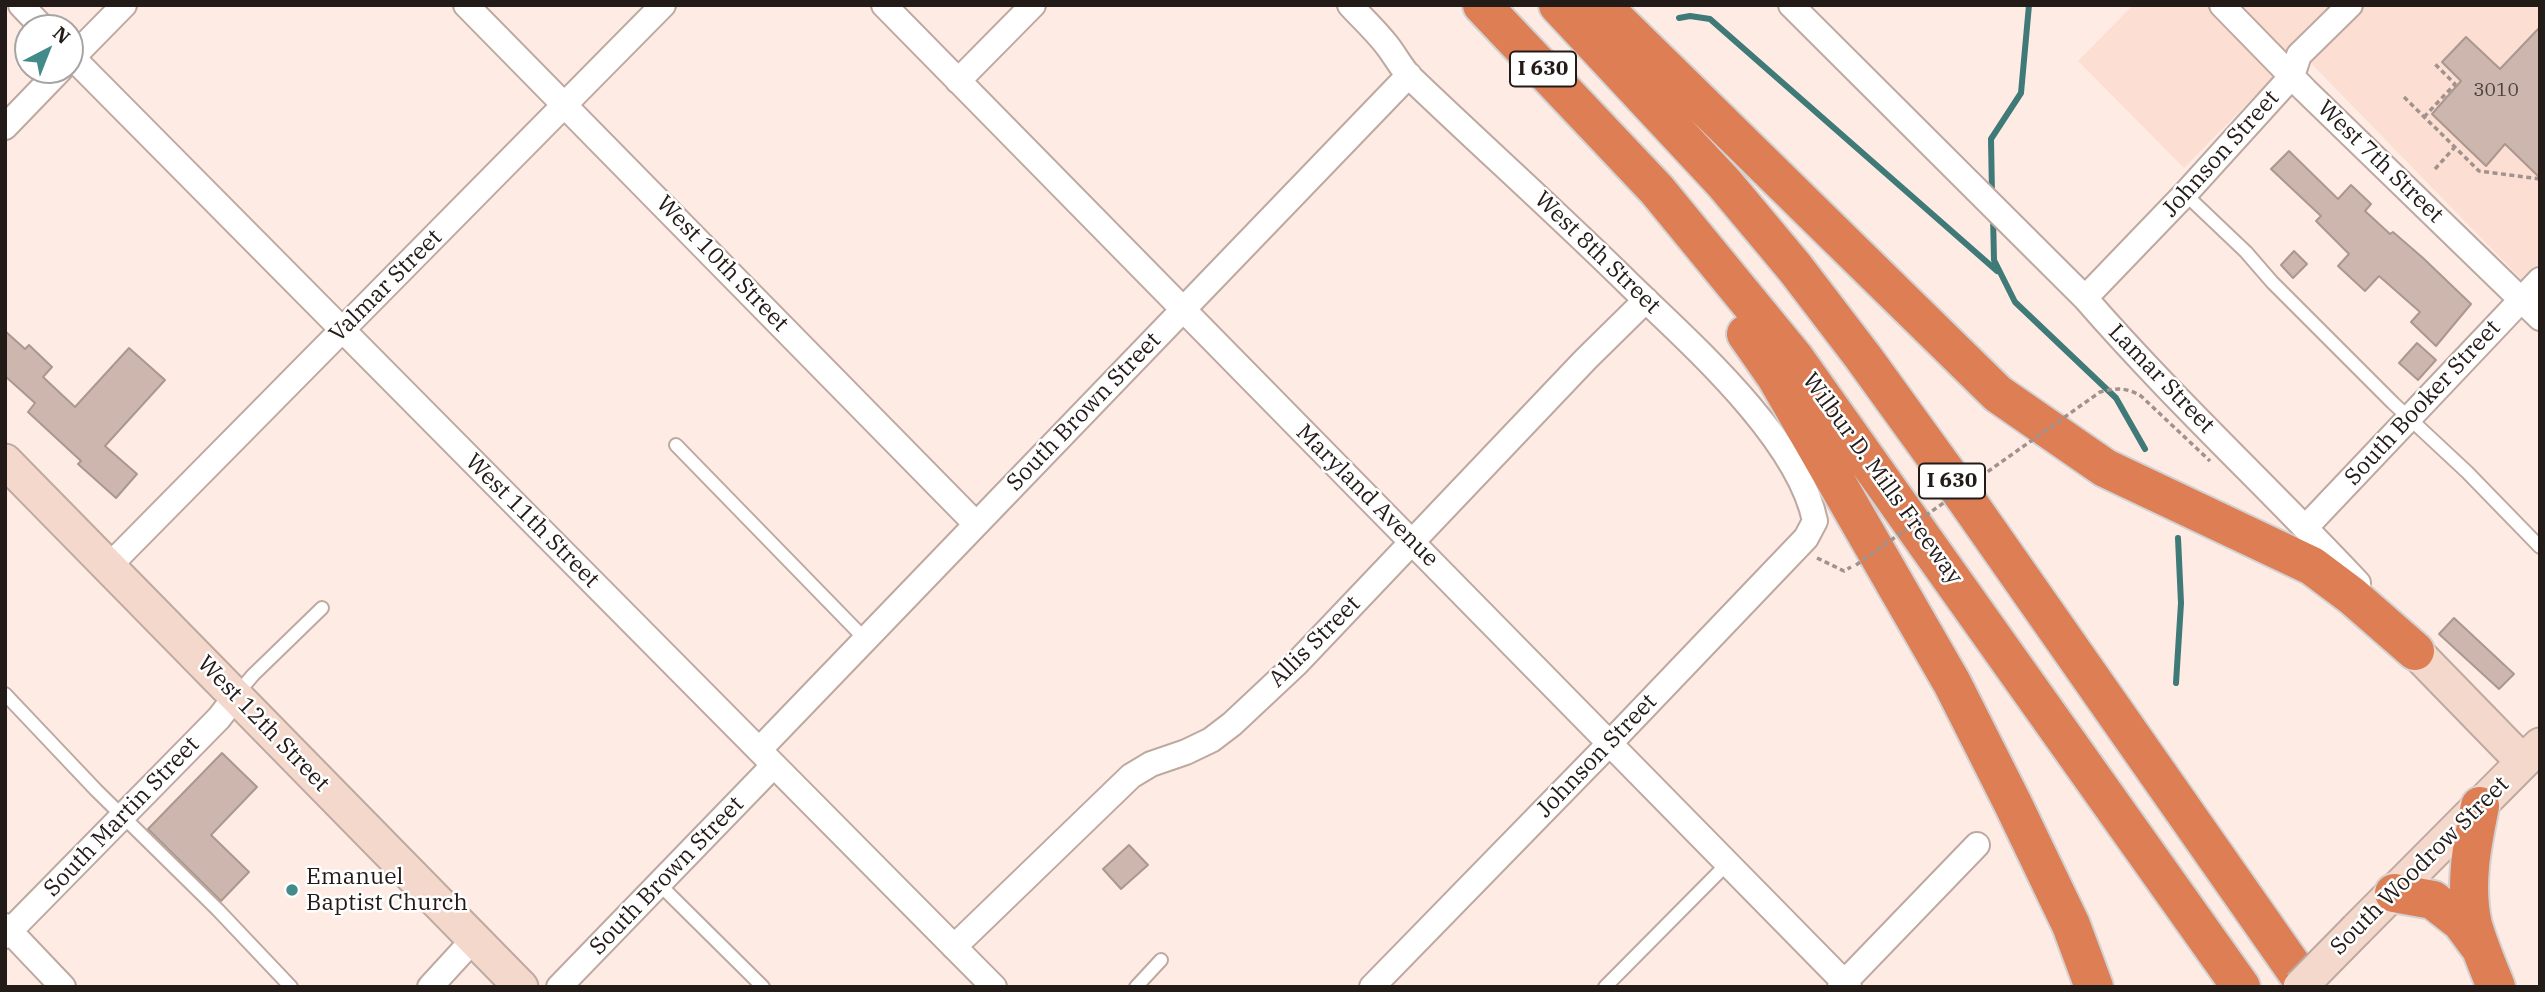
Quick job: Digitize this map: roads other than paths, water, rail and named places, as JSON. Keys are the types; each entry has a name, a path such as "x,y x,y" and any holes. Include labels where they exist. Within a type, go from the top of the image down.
{"highway":[{"name":"Wilbur D. Mills Freeway","path":"1482,5 1657,190 1794,357 2241,987"},
{"name":"I 630","path":"1558,5 1724,183 1795,268 1863,357 1965,498 2307,987"},
{"path":"1601,5 1998,394 2105,468 2312,566 2352,596 2415,651"},
{"path":"1604,132 1678,233 1776,377 1939,660 2071,925 2094,987"},
{"path":"2480,806 2470,855 2470,909 2481,949 2496,987"},
{"path":"2394,893 2433,900 2461,922 2481,949"}],"main road":[{"name":"West 12th Street","path":"5,461 521,987"},
{"name":"Lamar Street","path":"2415,651 2531,754"},
{"name":"South Woodrow Street","path":"2300,987 2531,754"}],"street":[{"path":"84,45 124,5"},
{"name":"West 10th Street","path":"466,5 976,524"},
{"name":"Valmar Street","path":"110,566 663,5"},
{"name":"Maryland Avenue","path":"884,5 1728,863 1844,985"},
{"path":"958,81 1033,5"},
{"name":"West 8th Street","path":"1350,5 1409,75 1536,193 1712,364 1750,407 1783,453 1808,494 1815,521"},
{"name":"Lamar Street","path":"1791,5 2085,298 2125,345 2306,527 2379,606 2415,651"},
{"name":"West 7th Street","path":"2222,5 2540,318"},
{"name":"Johnson Street","path":"2085,298 2185,194 2292,76 2299,55 2350,5"},
{"name":"South Brown Street","path":"559,987 659,884 865,639 1409,75"},
{"name":"West 11th Street","path":"84,77 343,330 994,987"},
{"path":"9,115 43,84"},
{"name":"South Booker Street","path":"2306,527 2540,280"},
{"name":"Allis Street","path":"954,947 1131,776 1151,764 1211,740 1232,724 1296,664 1586,359 1646,300"},
{"name":"Johnson Street","path":"1372,987 1794,551 1806,538 1815,521"},
{"name":"South Martin Street","path":"7,931 124,817 219,718 236,695"},
{"path":"1844,985 1977,845"},
{"path":"7,931 63,987"},
{"path":"430,987 474,939"}],"lane":[{"path":"2185,194 2540,547"},
{"path":"676,444 865,639"},
{"path":"236,695 322,608"},
{"path":"5,694 290,987"},
{"path":"1605,987 1728,863"},
{"path":"659,884 763,987"},
{"path":"1136,987 1161,960"}],"waterway":[{"path":"1992,194 1991,139 2021,93 2029,5"},
{"path":"1679,18 1690,16 1710,19 1997,271"},
{"path":"1993,215 1994,260 2015,302 2116,398 2145,449"},
{"path":"2176,683 2181,603 2178,538"}],"place":[{"name":"Emanuel Baptist Church","path":"292,890"}]}
